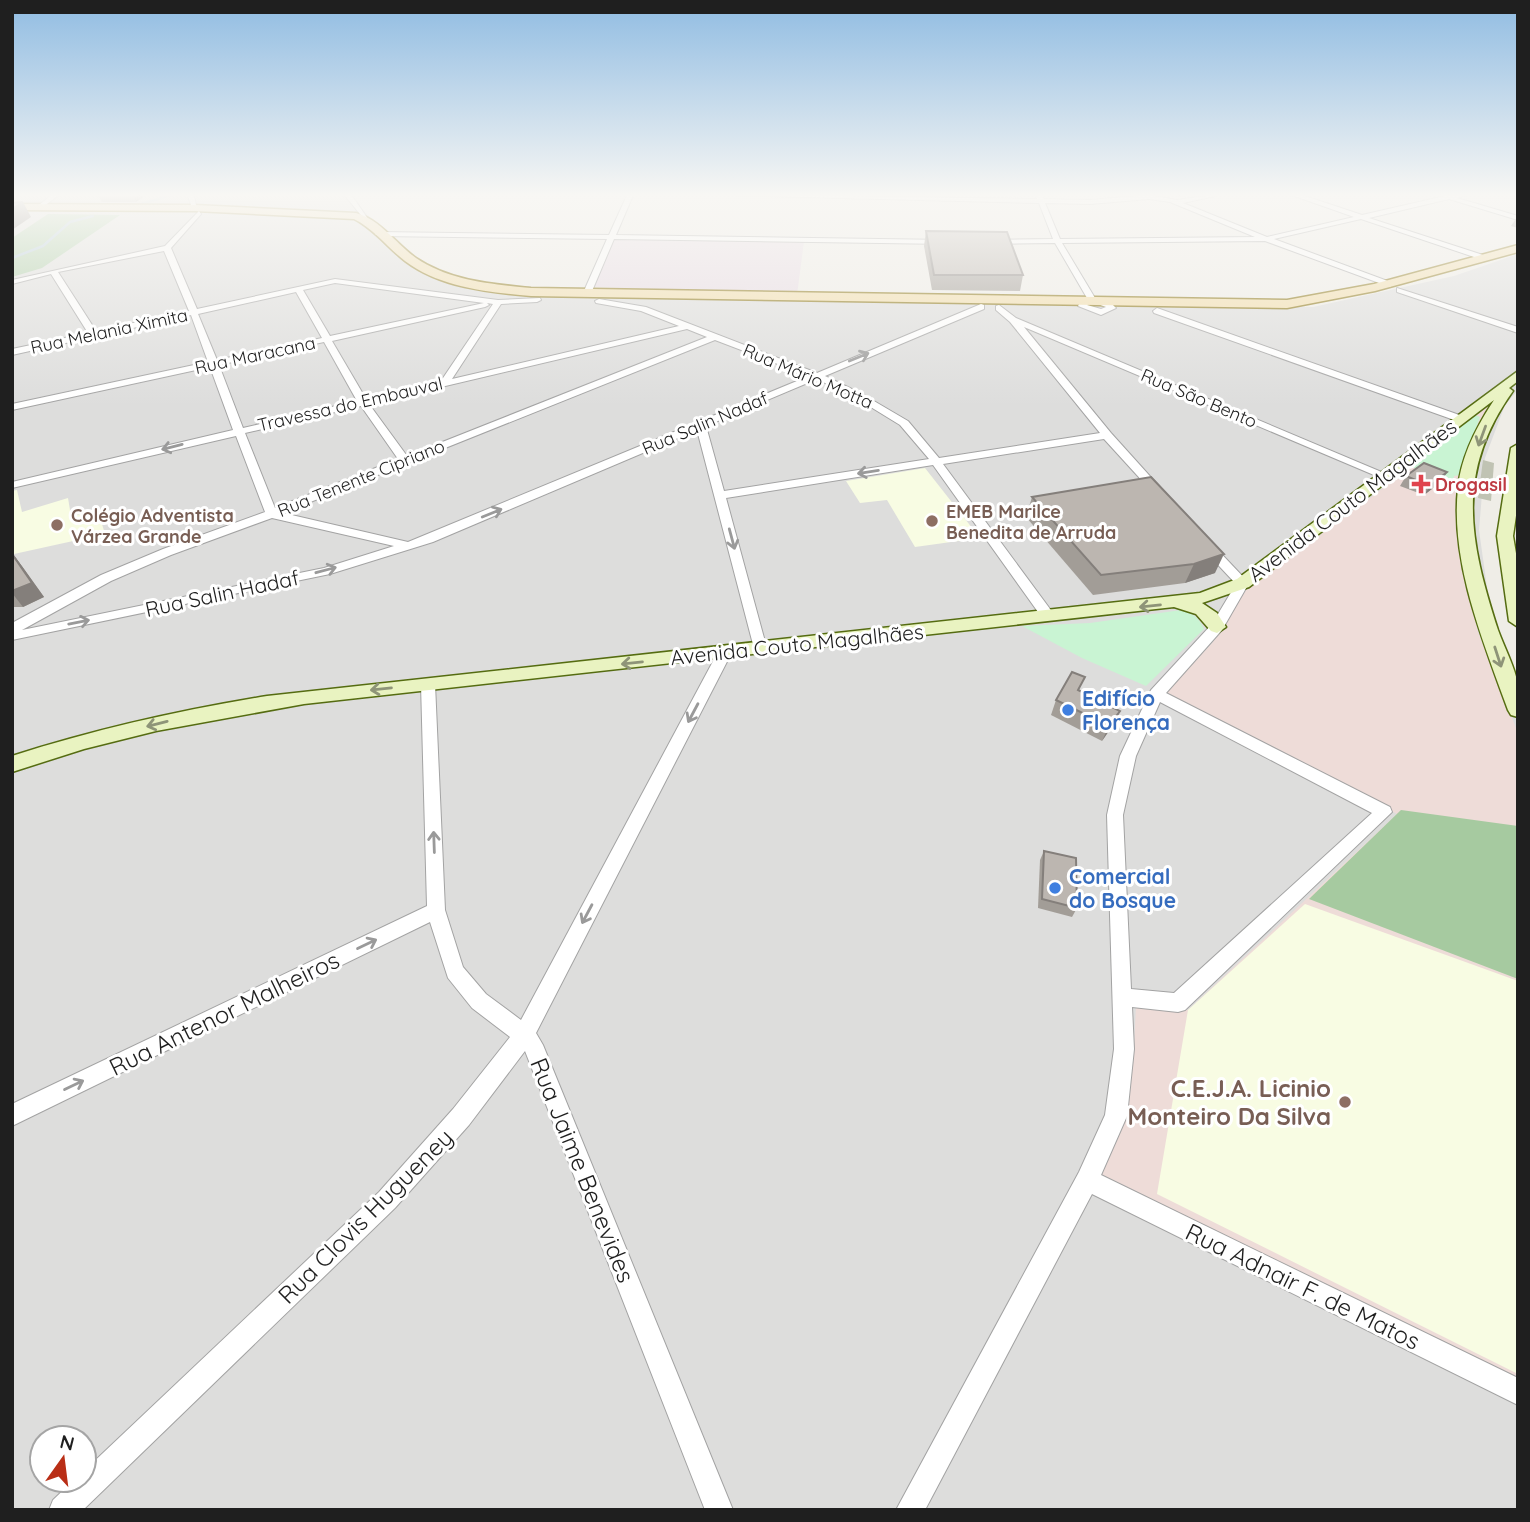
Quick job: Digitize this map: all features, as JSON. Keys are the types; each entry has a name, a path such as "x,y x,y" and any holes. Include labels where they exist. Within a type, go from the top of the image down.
{"main road":[{"path":"418,264 438,275 481,287 531,292 1287,304 1395,287 1486,264"},
{"path":"402,271 425,282 461,292 537,300 642,304 981,307 1101,312 1285,311 1332,307 1465,264"},
{"path":"588,292 588,299 599,301"},
{"path":"1518,377 1487,422 1465,486 1467,528 1476,577 1493,639 1518,710"},
{"name":"Avenida Couto Magalhães","path":"12,764 86,742 222,709 428,684 1178,603 1202,598 1243,583 1518,377"},
{"path":"1518,448 1505,536 1518,621"},
{"path":"1178,603 1192,605 1206,612 1217,627"}],"street":[{"path":"12,282 88,264"},
{"path":"174,264 195,312 212,364 271,514 409,546"},
{"path":"588,292 600,264"},
{"path":"1071,264 1092,300 1082,306 1101,312"},
{"path":"1333,264 1518,330"},
{"path":"53,271 93,335"},
{"name":"Rua Melania Ximita","path":"12,352 335,281 498,302 537,300"},
{"path":"298,288 363,402 404,460"},
{"path":"444,382 498,302"},
{"name":"Rua Maracana","path":"12,407 498,302"},
{"name":"Rua Mário Motta","path":"642,304 714,337 815,375 859,396 904,423 936,461 1048,616"},
{"name":"Rua Salin Nadaf","path":"429,540 981,307"},
{"path":"999,308 1013,320 1107,435 1171,505"},
{"path":"1157,311 1461,419"},
{"name":"Rua São Bento","path":"1013,320 1385,476"},
{"name":"Travessa do Embauval","path":"12,485 689,326"},
{"name":"Rua Tenente Cipriano","path":"12,629 106,578 167,552 271,514 714,337"},
{"path":"701,426 760,649"},
{"path":"720,495 1107,435"},
{"path":"910,1510 1087,1180 1116,1116 1124,1049 1115,816 1128,756 1156,694 1217,627 1243,583 1198,535"},
{"name":"Rua Salin Hadaf","path":"12,636 314,573 429,540"},
{"name":"Rua Clovis Hugueney","path":"63,1510 387,1200 461,1117 524,1035 725,652"},
{"name":"Rua Jaime Benevides","path":"428,684 436,910 455,972 479,1001 533,1045 719,1510"},
{"path":"1122,997 1178,1003 1384,813 1156,694"},
{"name":"Rua Antenor Malheiros","path":"12,1115 436,910"},
{"name":"Rua Adnair F. de Matos","path":"1087,1180 1518,1392"}],"shaded area":[{"path":"12,264 421,264 455,282 542,292 1313,307 1454,276 1489,264 1518,264 1518,390 1505,405 1485,458 1479,530 1492,623 1518,687 1518,1510 12,1510"},
{"path":"603,264 801,264 797,295 593,287"},
{"path":"1488,403 1492,404 1478,429 1466,581 1478,632 1518,733 1518,1380 1101,1175 1123,1114 1133,1067 1136,1006 1188,1010 1397,814 1166,693 1213,642 1246,590 1386,486"},
{"path":"1483,460 1494,463 1491,501 1478,498"},
{"name":"EMEB Marilce Benedita de Arruda","path":"925,468 980,538 915,547 887,500 860,503 846,481"},
{"name":"Colégio Adventista Várzea Grande","path":"17,490 22,512 68,498 71,516 98,511 105,534 14,554 12,573 12,491"},
{"name":"C.E.J.A. Licinio Monteiro Da Silva","path":"1305,904 1518,981 1518,1374 1157,1194 1188,1010"}],"green space":[{"path":"12,264 48,264 42,268 12,277"},
{"path":"1475,415 1480,417 1460,475 1454,476 1453,482 1406,465"},
{"path":"1181,610 1195,617 1204,629 1146,686 1082,658 1022,626 1090,623"},
{"path":"1401,810 1518,826 1518,979 1309,899"}],"building":[{"path":"932,264 1019,264 1023,275 934,275"},
{"path":"1424,463 1447,472 1430,486 1406,476"},
{"path":"1151,477 1224,554 1194,564 1101,575 1032,497"},
{"path":"12,554 32,583 12,591"},
{"path":"1072,672 1085,677 1078,690 1120,711 1109,726 1056,700"},
{"name":"Comercial do Bosque","path":"1044,851 1076,858 1077,908 1042,899"}],"place":[{"name":"Drogasil","path":"1421,484"},
{"name":"EMEB Marilce Benedita de Arruda","path":"932,521"},
{"name":"Colégio Adventista Várzea Grande","path":"57,525"},
{"name":"Edifício Florença","path":"1068,710"},
{"name":"Comercial do Bosque","path":"1055,888"},
{"name":"C.E.J.A. Licinio Monteiro Da Silva","path":"1345,1102"}]}
